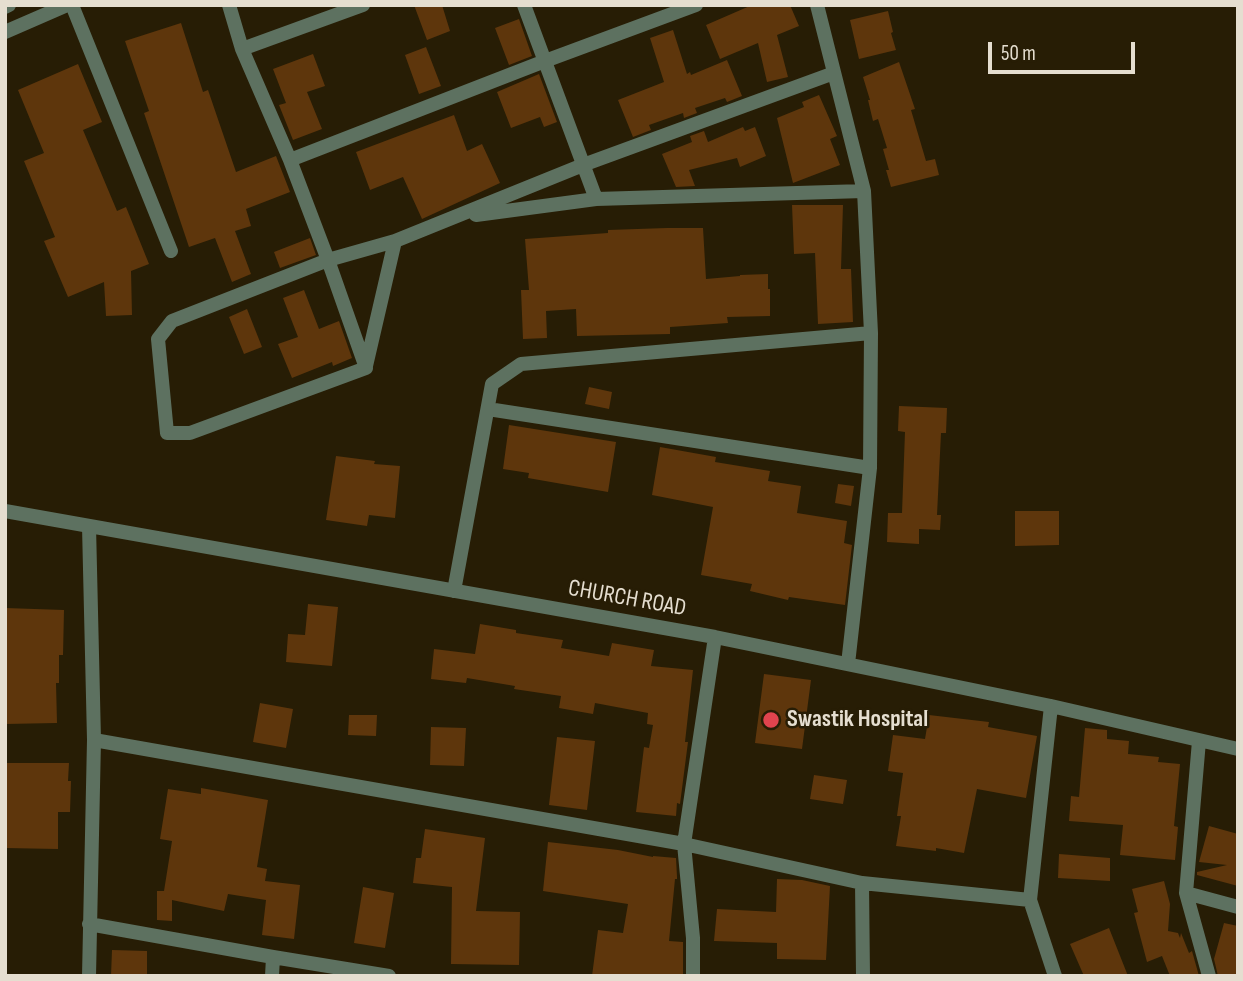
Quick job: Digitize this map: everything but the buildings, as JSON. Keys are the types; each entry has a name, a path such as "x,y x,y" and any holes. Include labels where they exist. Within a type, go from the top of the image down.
{"street":[{"path":"5,32 67,5"},
{"path":"72,5 171,251"},
{"path":"229,5 242,50 290,160 366,368"},
{"path":"242,50 363,5"},
{"path":"524,5 596,199"},
{"path":"290,160 696,5"},
{"path":"817,5 864,191 871,333 870,468 848,664"},
{"path":"366,368 190,433 167,432 159,339 172,321 328,260 395,241 583,165 834,73"},
{"path":"457,217 596,199 864,191"},
{"path":"366,368 395,241"},
{"path":"454,591 492,384 521,364 871,333"},
{"path":"488,409 870,468"},
{"name":"CHURCH ROAD","path":"5,511 715,637 1051,706 1238,749"},
{"path":"89,526 94,740 89,976"},
{"path":"694,976 684,844 715,637"},
{"path":"1051,706 1030,900 1055,976"},
{"path":"94,740 684,844 862,883 1030,900"},
{"path":"1199,741 1186,893 1209,976"},
{"path":"862,883 863,976"},
{"path":"1186,893 1238,907"},
{"path":"89,924 362,974 389,976"},
{"path":"272,976 273,957"}],"place":[{"name":"Swastik Hospital","path":"771,720"}]}
